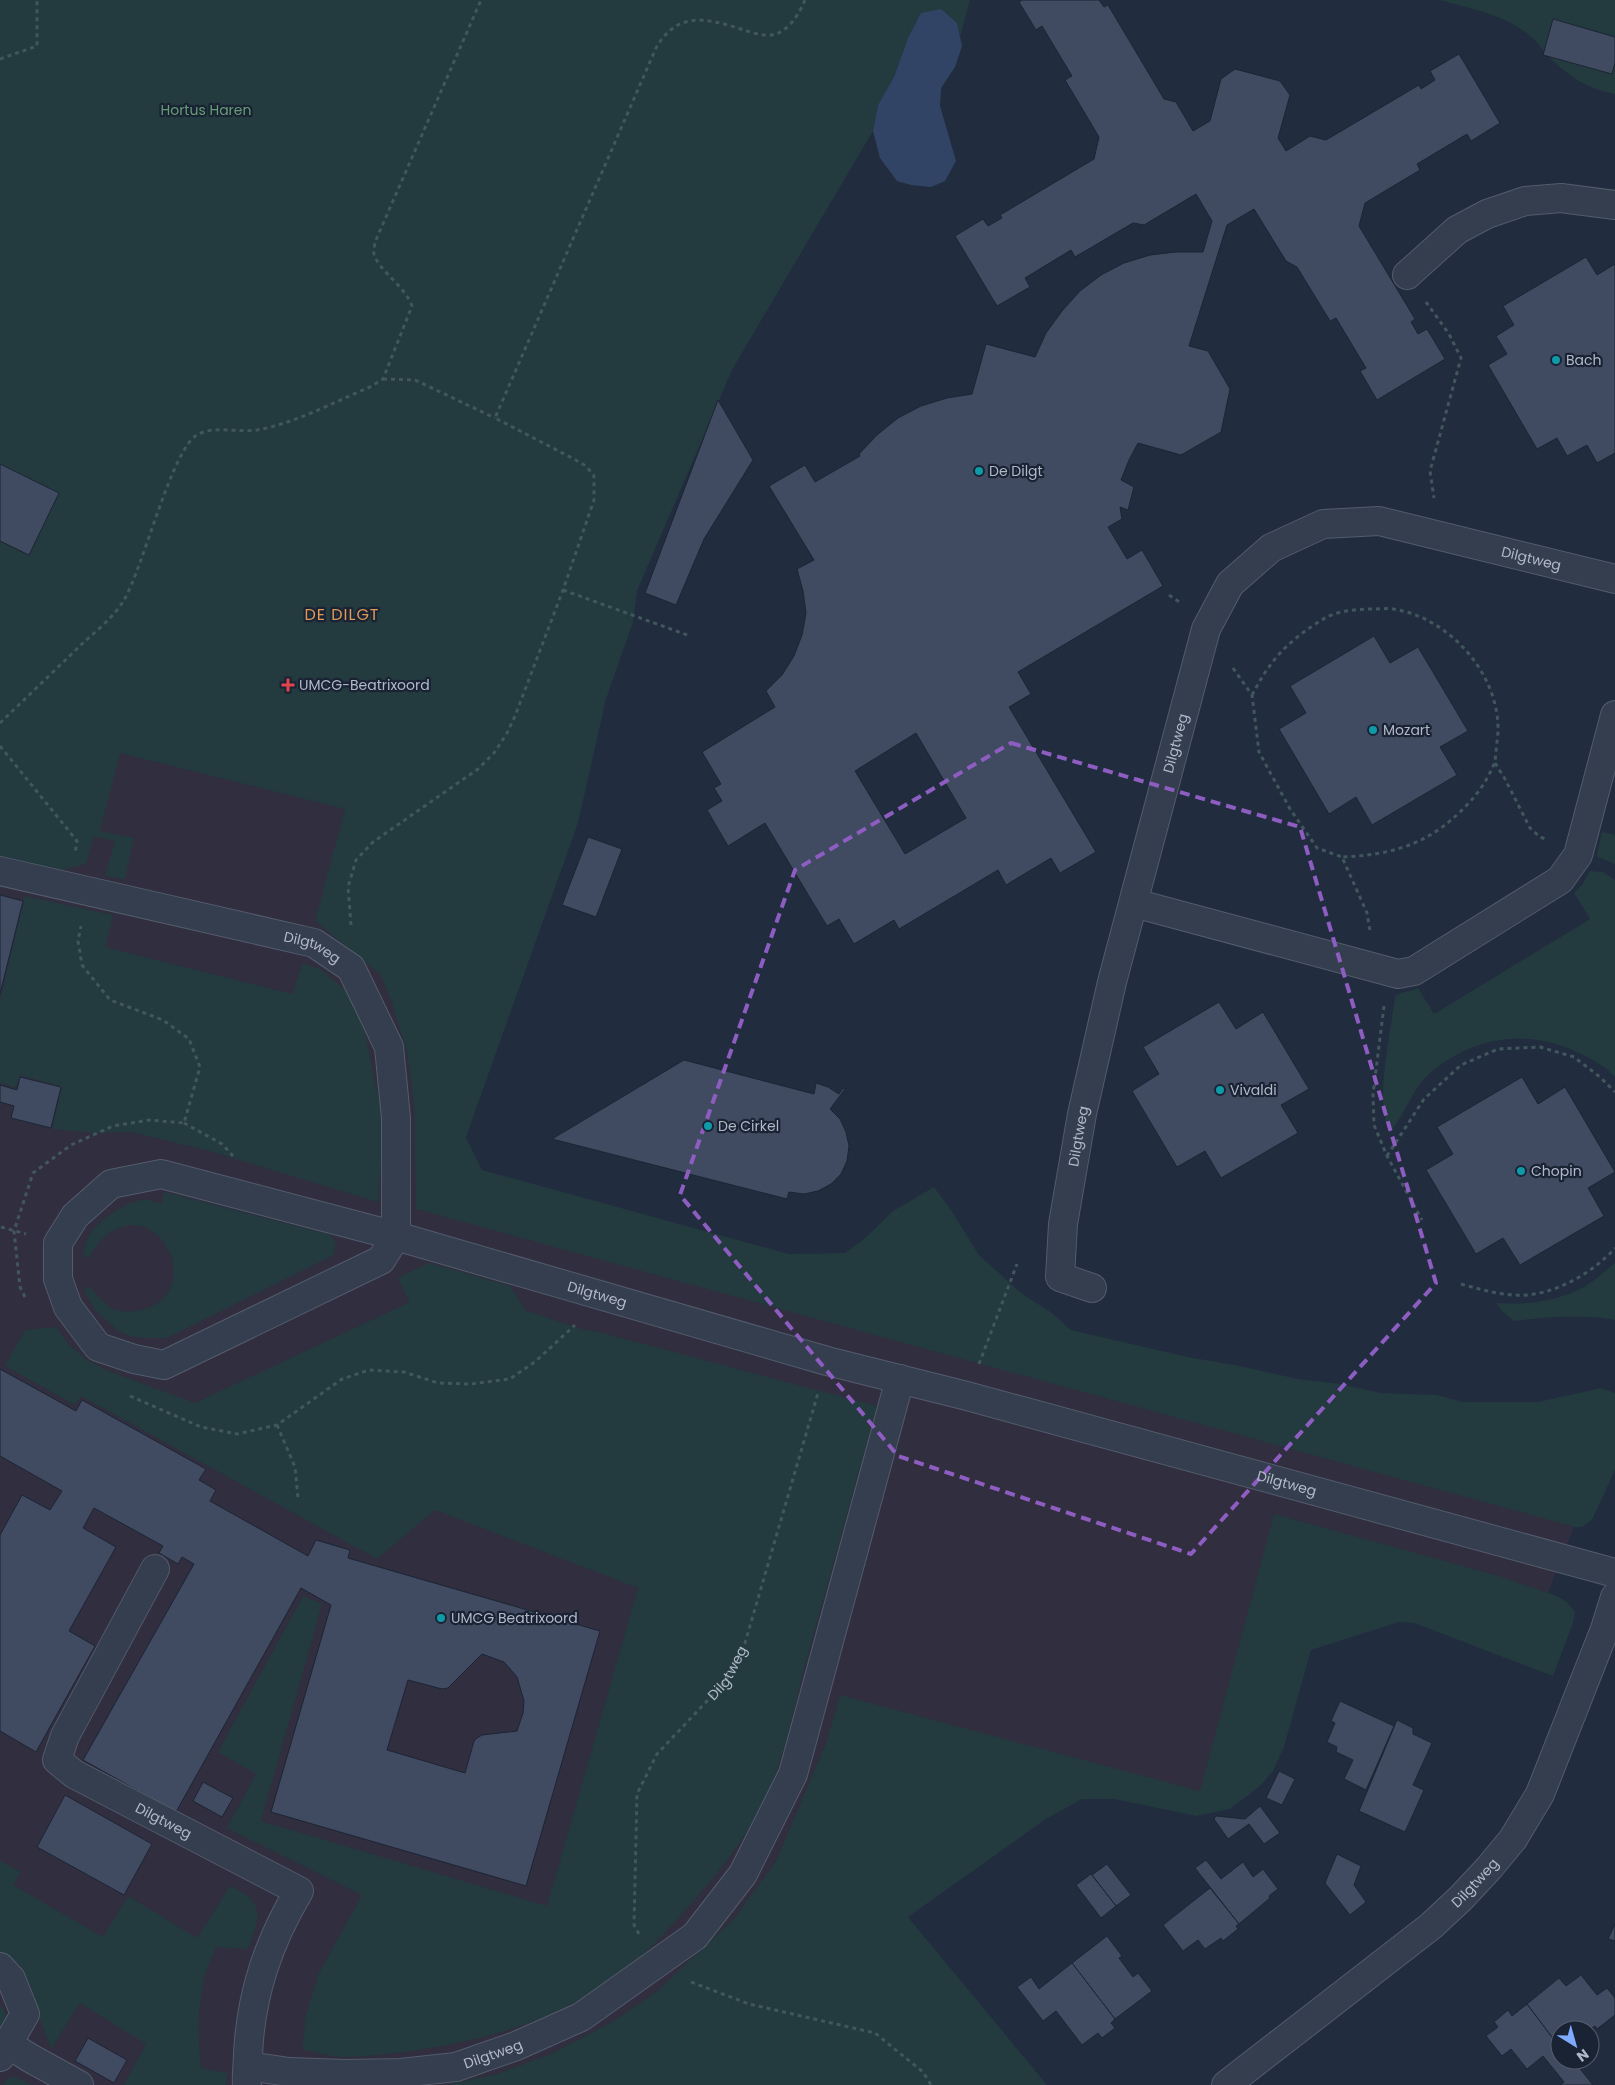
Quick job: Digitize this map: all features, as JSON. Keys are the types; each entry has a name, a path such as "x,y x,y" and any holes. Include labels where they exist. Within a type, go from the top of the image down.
{"street":[{"path":"1407,275 1457,230 1487,214 1524,201 1560,198 1615,205"},
{"name":"Dilgtweg","path":"1092,1288 1060,1276 1063,1224 1082,1114 1112,982 1206,629 1230,584 1271,548 1323,524 1379,521 1615,579"},
{"path":"1134,903 1398,974 1414,971 1560,880 1578,855 1615,715"},
{"name":"Dilgtweg","path":"0,871 314,943 351,968 389,1047 396,1118 396,1236 381,1260 164,1365 134,1359 98,1347 68,1307 58,1279 58,1243 75,1216 111,1184 161,1174 396,1236 604,1298 827,1361 967,1396 1036,1417 1615,1573"},
{"name":"Dilgtweg","path":"155,1569 65,1736 57,1760 74,1774 299,1891 281,1921 262,1970 252,2008 248,2076 289,2072 401,2073 456,2067 516,2046 581,2018 695,1936 743,1874 793,1774 900,1379"},
{"name":"Dilgtweg","path":"1226,2085 1431,1926 1461,1898 1513,1838 1540,1794 1605,1629 1615,1597"},
{"path":"0,1967 11,1979 25,2014 4,2050 30,2058 79,2085"}],"path":[{"path":"0,59 37,46 37,0"},
{"path":"383,379 412,306 408,295 379,263 374,253 376,242 481,0"},
{"path":"495,418 662,38 684,22 698,19 711,20 756,34 772,35 787,27 798,16 805,0"},
{"path":"1407,275 1449,334 1461,358 1430,471 1434,500 1456,540"},
{"path":"0,723 107,621 123,602 134,580 176,464 188,442 197,435 209,431 256,430 282,424 370,387 383,379 415,380 495,418 586,466 594,476 594,500 564,590 516,716 494,753 478,769 373,842 356,860 348,887 351,927 351,968"},
{"path":"564,590 690,636"},
{"path":"1232,667 1252,695 1259,752 1290,809 1317,848 1342,857 1364,856 1422,841 1450,823 1480,791 1494,763 1498,734 1497,708 1485,678 1468,653 1447,632 1422,618 1394,609 1355,609 1328,616 1300,635 1272,662 1252,695"},
{"path":"0,746 77,841 79,889 78,940 82,965 110,1000 163,1020 189,1039 200,1067 184,1123 149,1120 113,1126 71,1145 32,1173 14,1231 20,1287 29,1304"},
{"path":"1494,763 1505,779 1530,828 1540,837 1558,843 1578,855"},
{"path":"1342,857 1367,913 1371,937"},
{"path":"1384,1001 1373,1094 1374,1125 1387,1156 1422,1220"},
{"path":"1387,1156 1424,1099 1461,1065 1498,1049 1540,1047 1574,1058 1600,1076 1615,1092"},
{"path":"1462,1284 1486,1291 1516,1296 1548,1292 1581,1276 1604,1261 1615,1248"},
{"path":"967,1396 1017,1264"},
{"path":"124,1393 201,1427 237,1434 277,1425 342,1379 369,1370 404,1372 438,1382 471,1384 510,1379 536,1361 604,1298"},
{"name":"Dilgtweg","path":"657,1964 634,1925 637,1794 658,1754 725,1682 745,1643 827,1361"},
{"path":"277,1425 294,1467 298,1498"},
{"path":"657,1964 698,1985 749,2004 875,2032 923,2072 931,2085"}],"highlighted area":[{"path":"1011,743 1300,827 1436,1283 1191,1554 898,1456 680,1195 795,870"}],"shaded area":[{"name":"UMCG-Beatrixoord","path":"19,166 306,299 422,1071 434,1199 1585,1500 1537,1620 1306,1543 1208,1801 1046,1781 858,1896 993,2085 0,2085 0,206"}],"green space":[{"name":"Hortus Haren","path":"0,0 970,0 960,37 957,23 908,38 894,77 878,105 873,131 733,368 637,591 633,622 606,699 578,823 466,1137 482,1170 789,1254 845,1253 864,1239 893,1211 934,1187 979,1255 1021,1293 1052,1313 1071,1330 1188,1357 1381,1393 1437,1395 1463,1402 1538,1402 1601,1388 1615,1393 1615,1470 1592,1520 1582,1527 1575,1527 416,1209 414,1102 407,1052 391,1000 381,975 315,921 345,809 120,753 100,831 134,838 125,879 105,876 115,841 94,836 86,864 61,870 0,856"},
{"path":"1440,0 1615,0 1615,94 1587,85 1564,71 1532,37 1509,22 1486,13"},
{"path":"1602,832 1615,835 1615,864 1598,857"},
{"path":"1590,871 1603,872 1615,880 1615,1077 1607,1069 1592,1060 1557,1044 1537,1040 1498,1040 1460,1053 1426,1077 1416,1089 1394,1127 1390,1130 1385,1119 1383,1086 1395,996 1418,988 1434,1014 1590,919 1574,893 1582,885"},
{"path":"25,896 113,915 105,947 292,994 303,963 320,969 349,993 365,1033 384,1123 378,1202 206,1150 131,1132 95,1133 52,1129 62,1087 20,1075 16,1087 0,1083 0,1000"},
{"path":"164,1192 331,1235 336,1244 334,1255 167,1338 130,1336 118,1331 95,1310 84,1290 90,1286 105,1304 116,1310 140,1310 160,1301 171,1287 174,1270 170,1253 161,1238 147,1228 130,1225 107,1234 88,1257 83,1257 87,1239 101,1222 116,1210 142,1200 161,1204"},
{"path":"429,1263 510,1286 525,1310 581,1329 599,1332 877,1406 778,1768 766,1798 750,1827 711,1880 661,1937 629,1967 571,2005 522,2025 471,2040 372,2056 334,2056 302,2049 306,2015 318,1975 362,1895 227,1828 256,1774 218,1752 303,1596 322,1604 261,1821 547,1906 638,1588 435,1510 377,1559 81,1396 75,1405 5,1366 25,1330 56,1327 70,1346 87,1360 106,1370 195,1403 410,1302 397,1278"},
{"path":"1615,1263 1615,1320 1552,1317 1514,1321 1501,1310 1497,1303 1544,1301 1566,1295 1591,1283"},
{"path":"1274,1514 1499,1576 1557,1596 1568,1603 1575,1612 1573,1623 1553,1676 1414,1623 1399,1622 1311,1650 1284,1747 1273,1771 1259,1787 1230,1809 1197,1816 1114,1799 1082,1799 1046,1819 908,1917 1047,2085 447,2085 497,2074 553,2053 612,2022 656,1992 734,1919 776,1861 827,1741 840,1695 1200,1791"},
{"path":"0,1861 21,1872 13,1885 103,1937 128,1896 197,1938 230,1886 250,1898 255,1904 257,1919 248,1949 216,1947 205,1976 200,2002 201,2068 228,2073 226,2085 124,2085 146,2044 80,2003 51,2049 40,2020 33,1991 19,1964 0,1952"},
{"path":"0,2005 6,2015 7,2024 0,2045"},
{"path":"9,2077 18,2078 31,2085 2,2085"}],"water":[{"path":"941,9 957,23 962,46 955,67 941,88 940,106 956,161 945,181 931,187 911,185 897,181 880,158 873,131 878,105 894,77 908,38 921,13"}],"building":[{"name":"De Dilgt","path":"1022,0 1099,0 1104,7 1108,5 1164,99 1176,102 1193,131 1210,121 1221,79 1235,69 1280,81 1290,95 1278,138 1286,151 1310,136 1326,140 1419,85 1421,89 1435,80 1430,71 1459,54 1500,123 1471,141 1467,134 1417,164 1420,170 1365,203 1359,226 1415,319 1411,322 1418,334 1427,329 1445,359 1377,400 1360,371 1366,368 1336,318 1330,321 1297,267 1286,261 1254,209 1227,225 1189,346 1208,351 1230,389 1221,432 1181,455 1138,443 1121,480 1134,487 1128,510 1120,507 1122,519 1108,527 1127,559 1142,550 1163,586 1018,672 1031,694 1009,707 1096,852 1060,873 1051,858 1006,885 998,870 899,929 894,920 854,944 839,919 827,926 765,823 728,846 707,810 722,801 714,788 721,784 702,752 775,707 766,691 782,675 794,656 802,635 806,613 797,569 814,560 769,486 805,465 815,482 860,456 859,454 877,435 898,418 921,406 947,398 972,394 986,344 1035,357 1046,333 1080,291 1101,275 1124,263 1150,255 1176,252 1203,252 1212,221 1196,194 1144,225 1133,223 1075,257 1071,250 1025,278 1030,287 997,306 955,236 983,219 988,226 1002,218 1000,215 1094,159 1099,137 1065,80 1072,76 1042,26 1036,30 1019,2","holes":["916,733 966,818 905,854 855,771"]},
{"path":"1553,19 1615,37 1615,63 1612,74 1543,55"},
{"name":"Bach","path":"1586,257 1597,275 1615,264 1615,453 1597,463 1587,445 1567,456 1557,438 1537,449 1488,365 1507,354 1496,336 1514,325 1503,306"},
{"path":"718,400 753,460 704,539 676,605 645,593"},
{"path":"0,464 59,493 29,555 0,541"},
{"name":"Mozart","path":"1374,636 1390,663 1418,647 1468,731 1440,747 1457,775 1372,825 1356,797 1329,814 1279,729 1306,713 1290,686"},
{"path":"588,837 622,849 596,917 562,905"},
{"path":"0,895 23,901 0,994"},
{"name":"Vivaldi","path":"1219,1002 1236,1029 1263,1012 1309,1089 1281,1105 1298,1133 1221,1178 1205,1151 1177,1167 1132,1091 1159,1074 1143,1047"},
{"name":"De Cirkel","path":"684,1060 814,1094 816,1083 828,1087 839,1094 843,1088 845,1089 830,1109 840,1119 846,1132 849,1146 847,1161 841,1174 831,1184 818,1191 804,1194 789,1192 787,1199 552,1139"},
{"path":"20,1077 61,1087 51,1128 11,1118 14,1106 0,1102 0,1085 17,1090"},
{"name":"Chopin","path":"1522,1077 1538,1104 1565,1087 1615,1172 1588,1188 1604,1216 1520,1265 1503,1238 1476,1254 1426,1170 1453,1154 1437,1127"},
{"name":"UMCG Beatrixoord","path":"0,1369 76,1411 82,1400 206,1469 199,1480 216,1490 210,1501 308,1556 316,1540 350,1550 348,1558 600,1631 526,1886 271,1812 331,1605 301,1588 176,1812 83,1760 194,1564 182,1557 178,1564 159,1553 163,1546 94,1508 83,1528 116,1547 69,1631 95,1646 36,1752 0,1731 0,1535 22,1495 50,1510 62,1491 0,1456","holes":["482,1654 504,1662 517,1677 524,1701 523,1713 517,1731 482,1735 477,1738 474,1741 465,1773 387,1750 408,1680 442,1689 448,1688"]},
{"path":"1340,1701 1394,1726 1366,1790 1344,1779 1353,1760 1336,1752 1337,1747 1327,1742 1335,1723 1331,1721"},
{"path":"1397,1720 1413,1728 1413,1734 1432,1743 1413,1785 1424,1790 1405,1832 1359,1811"},
{"path":"1279,1771 1295,1779 1282,1805 1266,1798"},
{"path":"203,1782 233,1798 222,1817 193,1801"},
{"path":"65,1795 152,1844 124,1895 37,1847"},
{"path":"1260,1806 1280,1833 1264,1844 1249,1824 1228,1839 1214,1819 1216,1816 1245,1819"},
{"path":"1337,1854 1361,1866 1354,1885 1366,1902 1350,1915 1325,1883"},
{"path":"1206,1860 1221,1879 1243,1862 1253,1877 1263,1869 1278,1889 1239,1924 1195,1868"},
{"path":"1107,1864 1131,1895 1116,1906 1092,1875"},
{"path":"1091,1874 1116,1906 1101,1918 1076,1885"},
{"path":"1210,1888 1239,1924 1236,1926 1238,1929 1223,1941 1221,1938 1205,1949 1198,1940 1183,1951 1163,1925"},
{"path":"1615,1924 1615,1941 1608,1939"},
{"path":"1107,1936 1122,1956 1119,1958 1133,1977 1138,1973 1152,1991 1115,2019 1072,1963"},
{"path":"1072,1963 1115,2019 1111,2023 1115,2028 1102,2038 1098,2033 1082,2045 1056,2011 1043,2021 1017,1987 1031,1977 1039,1989"},
{"path":"1581,1975 1597,1995 1607,1988 1615,1998 1615,2015 1600,2027 1600,2020 1550,2020 1550,2035 1527,2004 1559,1978 1566,1986"},
{"path":"1527,2004 1550,2035 1550,2065 1543,2056 1527,2069 1511,2049 1502,2056 1486,2036 1498,2027 1494,2022 1508,2010 1512,2016"},
{"path":"88,2038 127,2060 114,2083 75,2061"},
{"path":"1554,2070 1581,2070 1593,2085 1560,2085 1564,2082"}],"place":[{"name":"Bach","path":"1556,360"},
{"name":"De Dilgt","path":"979,471"},
{"name":"UMCG-Beatrixoord","path":"288,685"},
{"name":"Mozart","path":"1373,730"},
{"name":"Vivaldi","path":"1220,1090"},
{"name":"De Cirkel","path":"708,1126"},
{"name":"Chopin","path":"1521,1171"},
{"name":"UMCG Beatrixoord","path":"441,1618"}],"district":[{"name":"DE DILGT","path":"342,614"}]}
